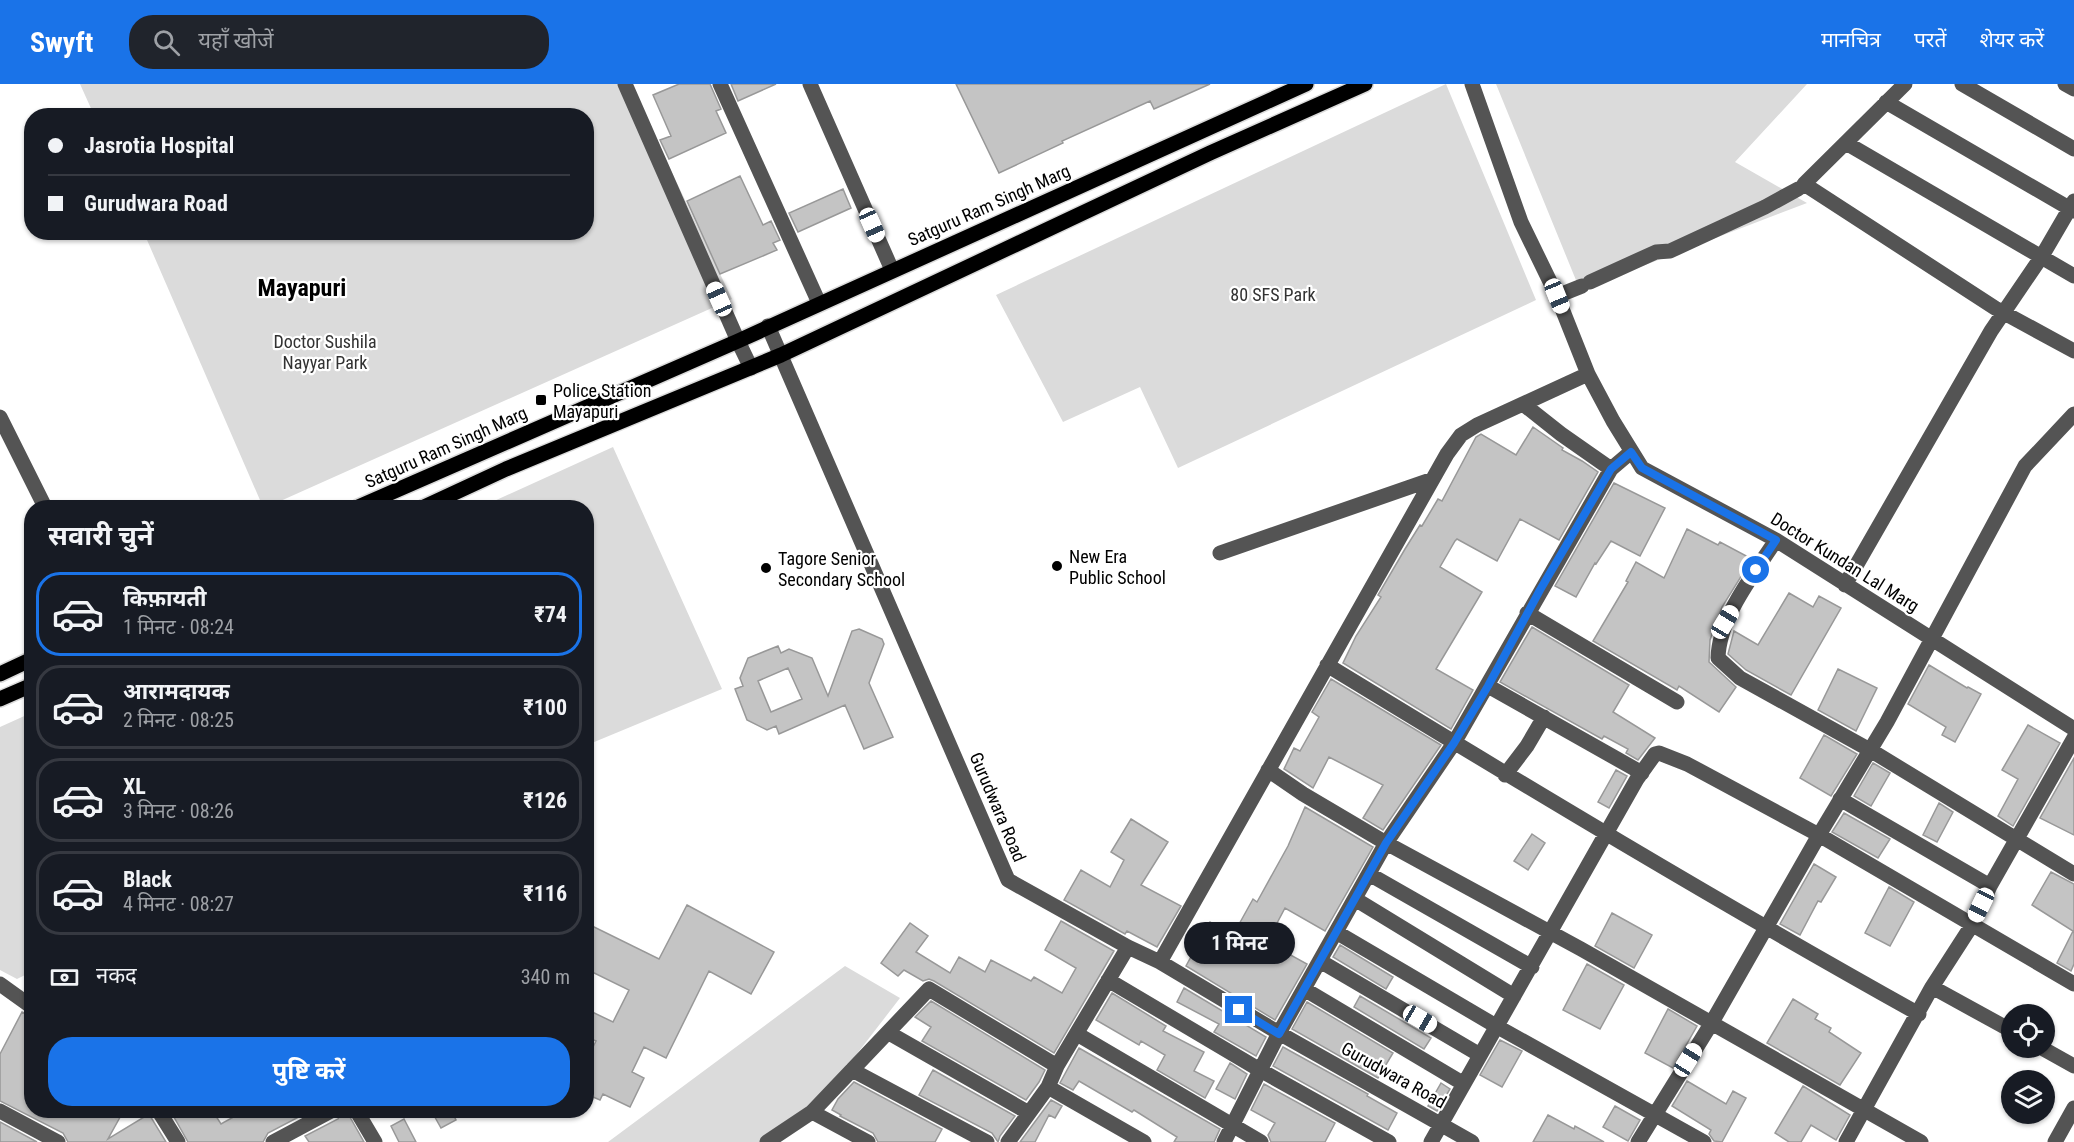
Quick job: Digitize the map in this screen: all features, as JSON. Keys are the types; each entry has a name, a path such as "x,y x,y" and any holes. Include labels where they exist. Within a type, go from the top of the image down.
{"main road":[{"name":"Satguru Ram Singh Marg","path":"374,500 738,340 1204,132 1306,84"},
{"path":"439,500 506,469 781,355 1200,158 1365,84"},
{"path":"0,674 24,663"},
{"path":"0,699 24,689"}],"street":[{"path":"625,84 752,368"},
{"path":"720,84 819,303"},
{"path":"810,84 892,270"},
{"name":"Doctor Kundan Lal Marg","path":"1472,84 1521,222 1557,296 1588,374 1642,468 1776,540 2074,729"},
{"path":"1905,84 1804,184 2002,312 2074,351"},
{"path":"1962,84 2074,149"},
{"path":"2065,84 2074,89"},
{"path":"1845,585 2002,312 2042,256 2072,206 1886,102"},
{"path":"1846,142 2074,276"},
{"path":"1557,296 1656,252 1670,250 1765,207 1798,189"},
{"name":"Gurudwara Road","path":"768,326 1008,880 1128,947 1160,962 1279,1034 1472,1142"},
{"path":"1160,962 1447,454 1463,433 1588,374"},
{"path":"1523,404 1611,469"},
{"path":"1638,1142 1711,1024 1870,750 2025,466 2074,414"},
{"path":"0,417 42,500"},
{"path":"1224,1142 1279,1034 1386,843 1454,743 1611,469 1631,452"},
{"path":"1220,553 1433,479"},
{"path":"1776,540 1725,622 1718,643 1718,658 1740,678 1870,750 2074,874"},
{"path":"1527,613 1677,702"},
{"path":"1327,665 1506,775 1765,928 1918,1014"},
{"path":"1488,686 1642,772"},
{"path":"1506,775 1544,717"},
{"path":"1846,1142 1932,987 1972,925 1990,886 2074,738"},
{"path":"1431,1142 1642,772 1655,754 1663,754 1687,764 1819,835 2074,984"},
{"path":"1268,770 1303,794 1386,843 1551,933 1921,1142"},
{"path":"1840,799 1990,886"},
{"path":"1369,873 1532,967"},
{"path":"1355,899 1514,996"},
{"path":"1336,932 1496,1026 1704,1142"},
{"path":"1008,1142 1048,1087 1057,1065 1128,947"},
{"path":"1320,961 1480,1054"},
{"path":"1108,980 1260,1070 1389,1142"},
{"path":"0,984 24,1001"},
{"path":"1932,987 2001,1025"},
{"path":"767,1142 812,1112 929,989 1057,1065"},
{"path":"1304,989 1464,1084"},
{"path":"889,1033 1029,1113"},
{"path":"1077,1034 1261,1142"},
{"path":"2055,1055 2074,1066"},
{"path":"852,1070 987,1142"},
{"path":"1048,1087 1144,1142"},
{"path":"2055,1142 2068,1131 2074,1108"},
{"path":"0,1111 58,1142"},
{"path":"812,1112 868,1142"},
{"path":"163,1118 178,1142"},
{"path":"273,1142 318,1118"},
{"path":"361,1118 375,1142"}],"green space":[{"name":"Doctor Sushila Nayyar Park","path":"80,84 630,84 732,299 283,500 260,500 147,240 594,240 594,108 91,108"},
{"name":"80 SFS Park","path":"1446,84 1536,300 1178,468 1140,387 1063,422 996,295"},
{"path":"1496,84 1807,84 1735,162 1807,203 1580,290"},
{"path":"613,447 722,689 594,742 594,500 496,500"},
{"path":"24,716 24,976 17,979 0,970 0,727"},
{"path":"845,966 900,998 809,1116 766,1142 608,1142"}],"building":[{"path":"679,84 710,84 721,109 716,111 726,133 669,159 660,140 671,136 653,95"},
{"path":"731,84 776,84 738,101"},
{"path":"956,84 1210,84 1154,109 1150,101 999,173"},
{"path":"740,176 763,225 771,221 780,240 773,243 777,250 720,274 687,201"},
{"path":"843,189 851,208 798,232 789,213"},
{"path":"1533,427 1563,448 1562,450 1598,472 1559,540 1520,519 1497,561 1457,539 1440,567 1482,592 1436,669 1473,690 1451,729 1343,663 1356,636 1381,597 1378,595 1405,549 1438,499 1442,501 1476,437 1481,434 1516,455"},
{"path":"1614,483 1665,508 1640,556 1611,541 1595,563 1576,597 1555,586"},
{"path":"1687,529 1718,545 1720,542 1752,559 1722,607 1710,640 1709,662 1736,687 1719,712 1679,686 1677,690 1593,641 1628,582 1626,581 1636,562 1664,578"},
{"path":"1789,593 1813,607 1819,596 1841,608 1791,695 1746,670 1728,654 1734,631 1758,645"},
{"path":"1532,627 1629,685 1613,712 1655,738 1638,760 1626,753 1628,749 1604,736 1602,739 1500,682"},
{"path":"859,629 882,639 884,644 869,683 893,737 864,749 845,705 779,734 776,726 767,730 747,720 735,689 743,686 740,678 748,658 778,646 781,653 789,649 812,658 828,696 852,631","holes":["788,668 802,699 771,712 758,681"]},
{"path":"1929,665 1981,694 1955,742 1942,735 1946,727 1908,704"},
{"path":"1838,669 1877,688 1856,731 1818,710"},
{"path":"1331,679 1441,745 1383,830 1363,818 1383,785 1329,757 1313,788 1284,769 1294,748 1300,751 1319,717 1312,712"},
{"path":"2028,725 2060,743 2013,826 1998,816 2018,779 2002,770"},
{"path":"1824,735 1857,754 1831,796 1800,778"},
{"path":"2074,758 2074,835 2040,818"},
{"path":"1873,763 1890,773 1871,806 1854,796"},
{"path":"1616,770 1627,776 1609,808 1598,802"},
{"path":"1939,803 1953,812 1937,842 1923,835"},
{"path":"1305,807 1373,847 1325,931 1285,908 1267,942 1307,964 1275,1020 1186,966 1210,922 1233,935 1253,899 1257,902 1288,846"},
{"path":"1844,813 1890,839 1878,858 1832,832"},
{"path":"1131,819 1168,842 1141,885 1181,906 1157,947 1127,931 1125,934 1064,900 1081,870 1110,887 1124,860 1111,852"},
{"path":"1532,834 1545,843 1528,870 1514,861"},
{"path":"1814,864 1836,877 1821,902 1818,901 1800,935 1780,924"},
{"path":"2051,872 2074,884 2074,964 2071,971 2057,963 2073,931 2032,905"},
{"path":"1889,887 1914,902 1890,946 1865,933"},
{"path":"687,905 774,952 751,994 709,971 666,1058 644,1047 632,1072 644,1078 630,1107 603,1094 600,1100 594,1097 594,1045 596,1041 594,1040 594,1013 613,1022 629,990 594,973 594,927 659,959"},
{"path":"1612,913 1652,935 1634,968 1595,946"},
{"path":"1061,921 1114,951 1054,1053 934,981 929,979 923,981 904,970 898,976 881,963 910,923 928,936 916,952 950,973 959,957 985,972 991,960 1031,981 1034,977 1062,993 1076,968 1045,950"},
{"path":"1340,945 1393,977 1386,989 1333,957"},
{"path":"1587,964 1624,985 1600,1029 1563,1010"},
{"path":"1184,988 1266,1037 1256,1056 1214,1032 1219,1024 1177,1002"},
{"path":"1112,993 1166,1026 1163,1031 1204,1052 1194,1071 1214,1081 1205,1098 1157,1070 1165,1055 1141,1041 1139,1045 1096,1020"},
{"path":"1360,996 1431,1038 1424,1049 1354,1007"},
{"path":"1793,999 1818,1014 1815,1019 1831,1028 1829,1032 1861,1053 1840,1085 1767,1043"},
{"path":"931,1001 1045,1070 1026,1100 922,1041 931,1027 915,1017"},
{"path":"1307,1002 1393,1053 1378,1078 1292,1029"},
{"path":"1668,1009 1697,1026 1673,1068 1645,1053"},
{"path":"22,1012 24,1013 24,1113 0,1101 0,1054"},
{"path":"1500,1040 1522,1051 1502,1087 1480,1075"},
{"path":"1283,1047 1368,1094 1367,1096 1397,1113 1388,1130 1273,1066"},
{"path":"1079,1048 1220,1129 1214,1142 1174,1142 1177,1137 1134,1110 1132,1112 1079,1081 1073,1090 1060,1083"},
{"path":"1230,1063 1247,1074 1235,1099 1216,1089"},
{"path":"933,1070 1015,1116 998,1142 992,1133 919,1095"},
{"path":"1687,1081 1726,1104 1733,1091 1746,1098 1722,1142 1714,1141 1709,1134 1711,1130 1672,1106"},
{"path":"854,1082 942,1129 935,1142 878,1142 873,1133 840,1116 832,1110 838,1099"},
{"path":"1441,1083 1450,1089 1437,1111 1428,1106"},
{"path":"1264,1084 1335,1123 1325,1142 1271,1142 1268,1135 1275,1123 1251,1110"},
{"path":"1803,1086 1850,1115 1836,1140 1811,1125 1801,1142 1789,1142 1775,1133"},
{"path":"1051,1100 1062,1106 1055,1118 1049,1115 1035,1142 1020,1142"},
{"path":"1615,1106 1640,1120 1628,1141 1603,1127"},
{"path":"1548,1115 1574,1129 1575,1126 1604,1142 1533,1142"},
{"path":"33,1118 120,1118 108,1139 142,1118 151,1118 166,1142 68,1142 63,1133"},
{"path":"174,1118 217,1118 221,1124 232,1118 297,1118 268,1133 263,1142 188,1142"},
{"path":"350,1118 364,1142 309,1142 305,1136 338,1119"},
{"path":"435,1118 455,1118 456,1120 441,1128"},
{"path":"404,1119 416,1142 399,1142 391,1126"},
{"path":"0,1122 37,1142 0,1142"}],"place":[{"name":"Police Station Mayapuri","path":"541,400"},
{"name":"New Era Public School","path":"1057,566"},
{"name":"Tagore Senior Secondary School","path":"766,568"}],"district":[{"name":"Mayapuri","path":"302,288"}],"route":[{"path":"1239,1010 1279,1034 1386,843 1454,743 1611,469 1631,452 1642,468 1776,540 1756,570"}]}
